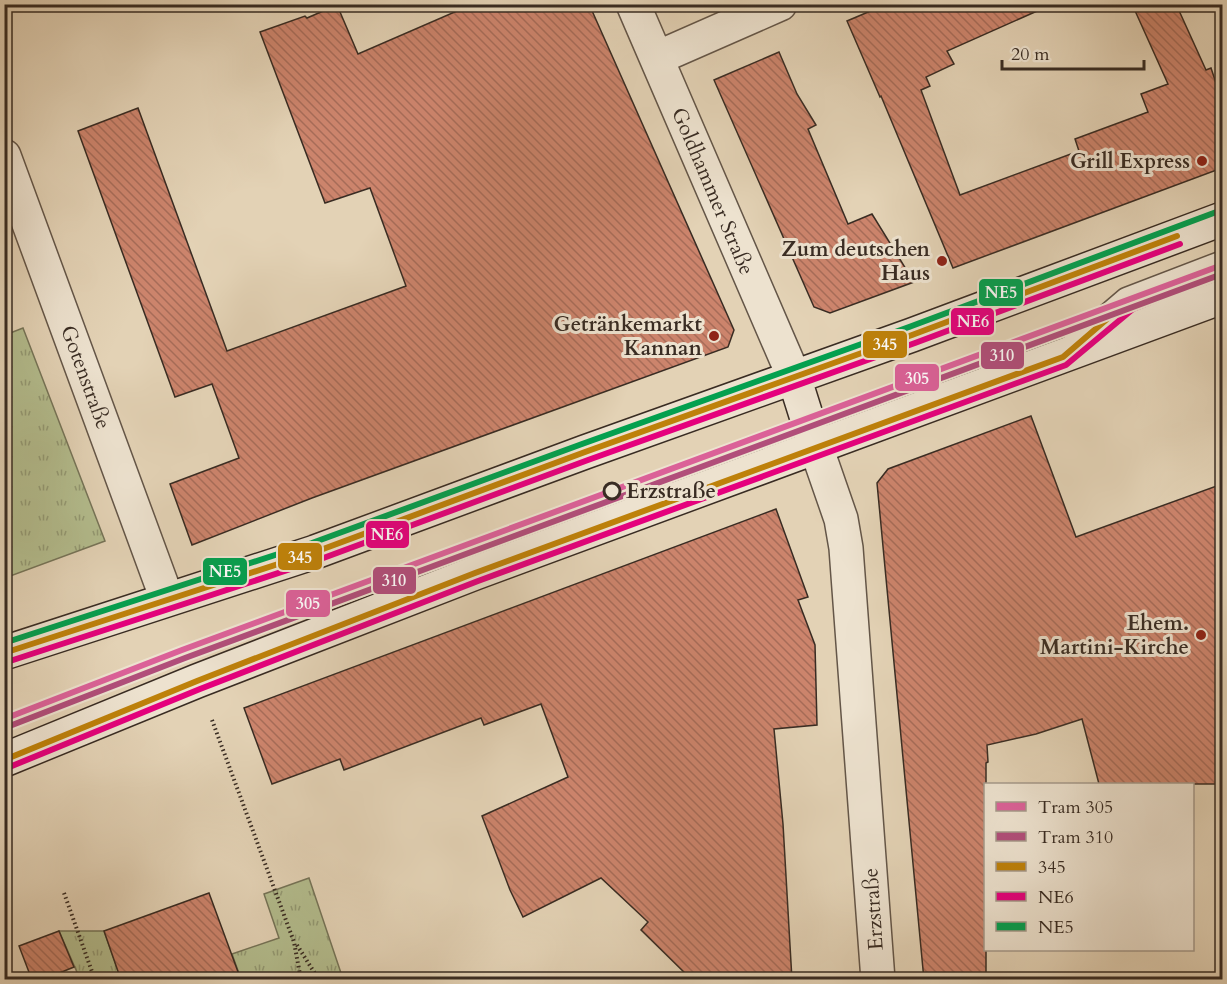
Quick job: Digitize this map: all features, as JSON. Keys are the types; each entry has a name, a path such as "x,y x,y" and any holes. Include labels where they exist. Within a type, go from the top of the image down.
{"main road":[{"name":"Goldhammer Straße","path":"633,4 794,377 816,447"},
{"path":"657,58 780,4"},
{"name":"Gotenstraße","path":"4,156 167,599"},
{"path":"4,653 315,552 912,335 1222,219"},
{"path":"4,760 197,681 475,573 1222,297"},
{"name":"Erzstraße","path":"816,447 841,519 846,548 878,980"}],"lane":[{"path":"1063,357 1128,301 1222,265"}],"path":[{"path":"197,681 294,942 300,980"},
{"path":"64,893 95,980"},
{"path":"294,942 319,980"}],"green space":[{"path":"23,328 105,541 5,578 5,335"},
{"path":"309,878 343,979 241,979 232,954 279,938 264,894"},
{"path":"59,931 104,931 121,979 80,979"}],"building":[{"path":"473,4 589,4 734,330 728,347 312,498 192,545 170,484 239,458 212,384 175,397 78,131 138,108 227,351 406,286 370,188 325,203 260,32 305,16 307,18 337,5 358,54"},
{"path":"887,4 1053,4 947,51 954,64 926,77 930,86 921,90 960,195 1079,151 1075,139 1148,112 1141,94 1168,84 1132,4 1176,4 1206,70 1211,68 1222,101 1222,168 953,268 847,21"},
{"path":"779,52 797,94 816,125 808,129 848,224 872,214 914,282 830,313 814,307 714,80"},
{"path":"1031,416 1076,537 1222,484 1222,784 1099,783 1082,719 1036,734 987,745 988,762 986,763 986,783 984,783 986,980 924,980 877,483 888,469"},
{"path":"776,509 808,597 798,600 815,645 817,725 774,729 783,824 792,980 692,980 641,930 648,922 601,878 523,917 510,890 482,816 568,777 541,704 484,725 481,718 344,770 340,759 272,784 244,708"},
{"path":"209,893 241,980 121,980 104,931"},
{"path":"59,931 74,967 42,980 32,980 19,946"}],"tram line":[{"name":"305","path":"4,719 182,650 1222,265"},
{"name":"310","path":"7,727 185,658 1222,274"}],"transit line":[{"name":"NE5","path":"4,643 312,543 909,327 1219,211"},
{"name":"345","path":"4,653 315,552 1177,236"},
{"name":"NE6","path":"7,662 318,560 1180,244"},
{"name":"345","path":"4,760 197,681 475,573 1063,357 1128,301 1222,265"},
{"name":"NE6","path":"7,768 200,689 478,581 1066,365 1133,309 1222,274"}],"place":[{"name":"Grill Express","path":"1202,161"},
{"name":"Zum deutschen Haus","path":"942,261"},
{"name":"Getränkemarkt Kannan","path":"714,336"},
{"name":"Erzstraße","path":"612,491"},
{"name":"Ehem. Martini-Kirche","path":"1201,635"}]}
